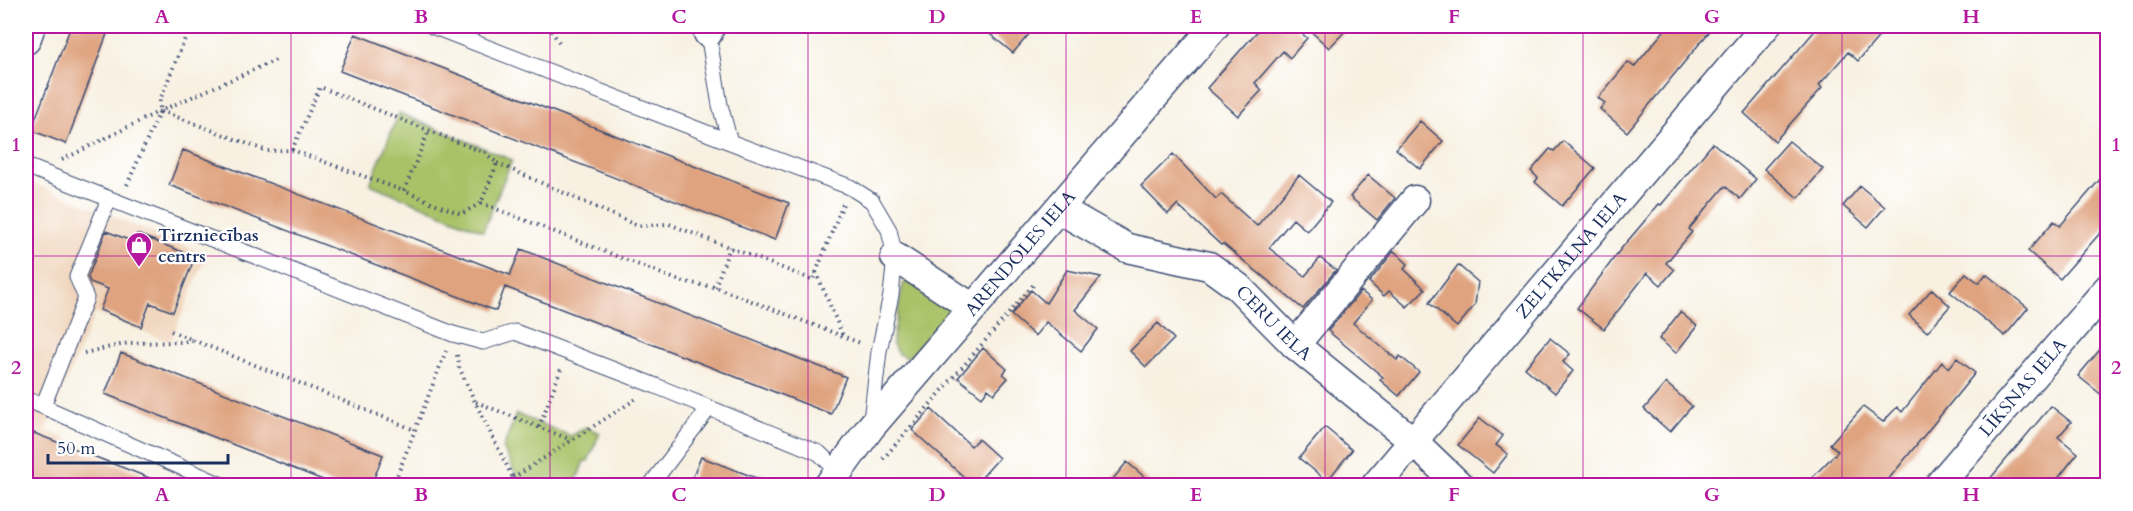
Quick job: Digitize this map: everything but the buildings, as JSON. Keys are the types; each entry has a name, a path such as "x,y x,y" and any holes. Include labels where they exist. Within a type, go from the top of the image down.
{"street":[{"path":"26,40 31,26"},
{"name":"ARENDOLES IELA","path":"834,479 870,428 1215,26"},
{"name":"ZELTKALNA IELA","path":"1375,486 1766,26"},
{"path":"1295,345 1415,200"},
{"name":"CERU IELA","path":"1059,209 1127,248 1209,266 1238,287 1295,345 1413,441 1460,486"},
{"path":"895,257 973,308"},
{"name":"LĪKSNAS IELA","path":"1938,486 2108,288"}],"lane":[{"path":"432,26 850,187 872,201 889,230 895,257 891,295 879,351 870,428"},
{"path":"709,29 720,105 730,142"},
{"path":"32,168 453,334 483,342 515,332 656,386 819,453 834,479"},
{"path":"43,406 87,298 77,277 114,201"},
{"path":"26,399 224,486"},
{"path":"650,486 710,408"}],"path":[{"path":"114,201 160,111 160,100 190,26"},
{"path":"548,26 560,42"},
{"path":"32,168 276,60"},
{"path":"292,150 320,87 485,153 496,163 638,226 669,224 813,280 850,187"},
{"path":"160,111 267,151 292,150 461,214 482,203 496,163"},
{"path":"404,191 429,130"},
{"path":"482,203 680,281 715,287 879,351"},
{"path":"715,287 730,247"},
{"path":"816,272 843,337"},
{"path":"880,462 1035,283"},
{"path":"171,331 415,430"},
{"path":"453,334 459,367 475,402 514,481 527,486"},
{"path":"393,486 453,334"},
{"path":"63,357 129,343 193,340"},
{"path":"538,427 568,352"},
{"path":"488,486 514,481 571,440 656,386"},
{"path":"475,402 571,440"}],"shaded area":[{"path":"26,180 207,255 170,342 95,313 46,430 174,485 26,485"}],"green space":[{"path":"399,113 512,160 483,231 370,184"},
{"path":"907,281 950,308 950,312 913,356 905,357 898,354 892,343 903,284"},
{"path":"516,414 571,436 586,427 600,433 588,461 584,461 575,485 536,485 518,479 503,448"}],"place":[{"name":"Tirzniecības centrs","path":"139,268"}]}
